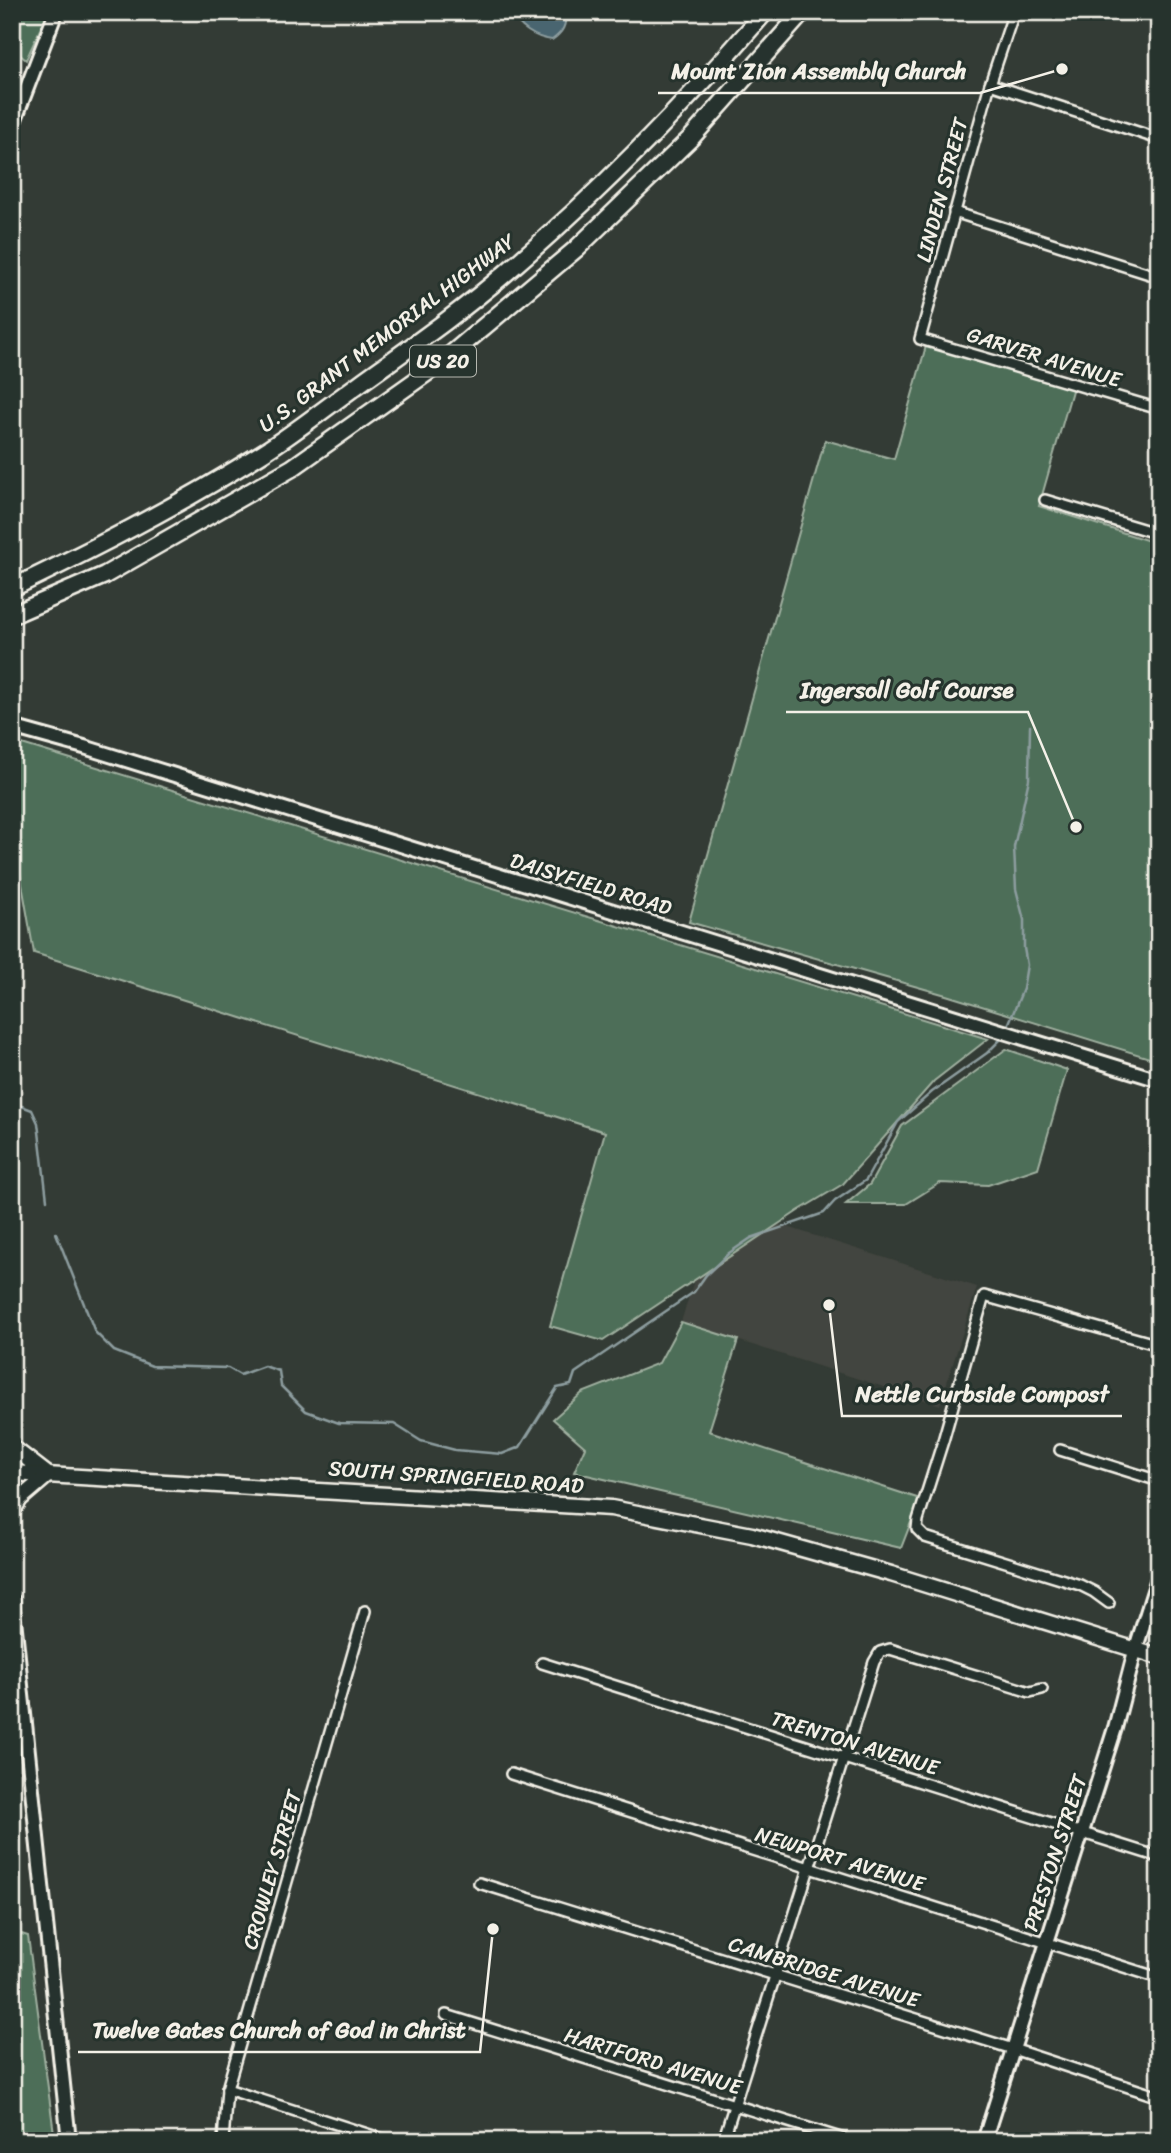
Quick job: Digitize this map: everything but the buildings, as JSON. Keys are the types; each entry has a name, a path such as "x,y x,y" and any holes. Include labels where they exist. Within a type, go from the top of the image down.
{"highway":[{"name":"U.S. GRANT MEMORIAL HIGHWAY","path":"12,588 70,561 160,513 265,451 408,349 506,274 600,189 704,83 765,12"},
{"name":"US 20","path":"12,615 105,575 292,468 442,362 576,249 692,137 782,39 803,12"}],"main road":[{"path":"12,1447 48,1475 20,1499 12,1512"},
{"name":"SOUTH SPRINGFIELD ROAD","path":"12,1473 611,1508 752,1535 891,1574 1159,1657"}],"street":[{"path":"12,127 56,12"},
{"name":"LINDEN STREET","path":"920,339 990,84 1014,12"},
{"path":"990,84 1159,139"},
{"path":"954,212 1159,277"},
{"name":"GARVER AVENUE","path":"920,339 1159,409"},
{"path":"1045,500 1159,534"},
{"name":"DAISYFIELD ROAD","path":"12,727 1159,1080"},
{"path":"1109,1603 1080,1585 956,1549 925,1537 917,1529 984,1296 1159,1345"},
{"path":"1060,1450 1159,1481"},
{"name":"PRESTON STREET","path":"984,2141 1115,1728 1159,1575"},
{"path":"12,1600 69,2141"},
{"name":"CROWLEY STREET","path":"223,2141 227,2089 365,1611"},
{"path":"723,2141 874,1662 880,1652 890,1649 1030,1692 1042,1689"},
{"name":"TRENTON AVENUE","path":"542,1663 1159,1857"},
{"name":"NEWPORT AVENUE","path":"512,1773 1159,1978"},
{"name":"CAMBRIDGE AVENUE","path":"479,1883 1159,2097"},
{"name":"HARTFORD AVENUE","path":"446,2015 850,2141"},
{"path":"227,2089 383,2140"}],"shaded area":[{"path":"718,1205 977,1287 940,1405 681,1322"}],"green space":[{"path":"12,12 48,12 26,60 12,48"},
{"path":"926,346 1073,387 1039,506 1159,544 1159,1061 946,995 689,922 825,440 894,459"},
{"path":"12,741 988,1039 934,1081 843,1184 603,1341 550,1326 605,1132 34,953 12,827"},
{"path":"1006,1049 1067,1070 1038,1168 988,1185 940,1183 906,1204 846,1204 870,1184 902,1126"},
{"path":"681,1322 738,1340 709,1431 920,1499 901,1548 574,1472 585,1447 553,1419 582,1393 659,1363"},
{"path":"12,1931 28,1936 55,2141 32,2141 12,2135"}],"water":[{"path":"511,12 564,12 565,25 552,40 546,39 523,27"}],"waterway":[{"path":"1007,1028 1023,989 1027,965 1024,920 1016,889 1014,847 1029,779 1030,726"},
{"path":"56,1233 95,1332 114,1351 152,1366 228,1368 240,1375 264,1366 279,1371 281,1386 306,1411 339,1423 394,1424 421,1441 455,1450 502,1454 520,1447 557,1388 571,1385 575,1373 694,1292 706,1275 729,1253 751,1238 824,1213 835,1201 866,1180 898,1122 932,1092 987,1053 1003,1037"},
{"path":"19,1105 32,1110 38,1123 47,1200"}],"place":[{"name":"Mount Zion Assembly Church","path":"1062,69"},
{"name":"Ingersoll Golf Course","path":"1076,827"},
{"name":"Nettle Curbside Compost","path":"829,1305"},
{"name":"Twelve Gates Church of God in Christ","path":"493,1929"}]}
